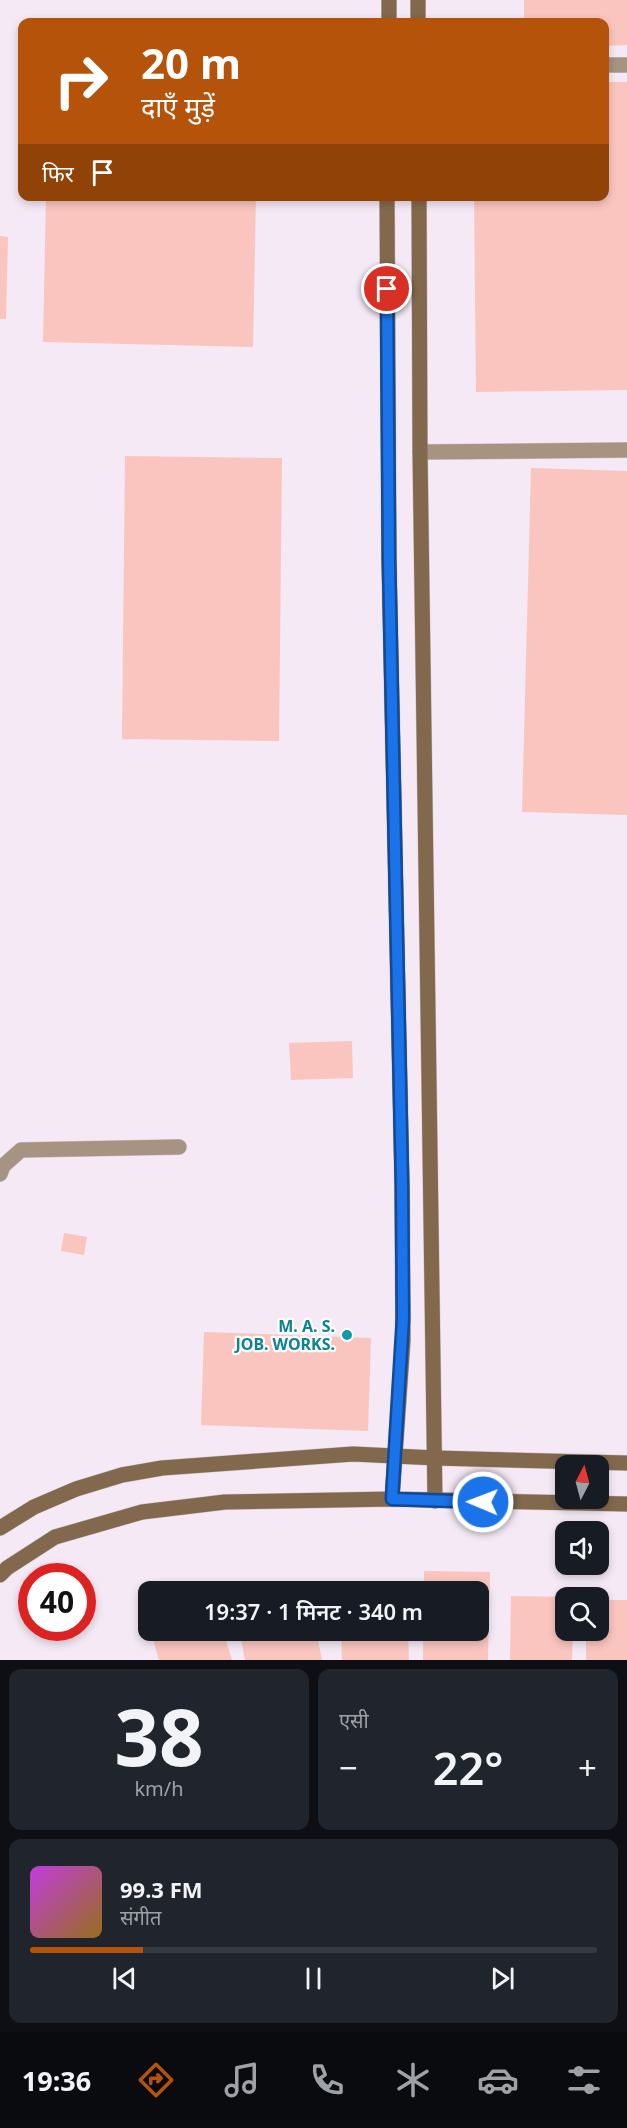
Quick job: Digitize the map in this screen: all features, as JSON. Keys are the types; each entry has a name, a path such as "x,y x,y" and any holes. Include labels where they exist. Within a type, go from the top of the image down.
{"street":[{"path":"389,0 389,18"},
{"path":"418,0 418,18"},
{"path":"609,65 627,65"},
{"path":"387,201 389,561 403,1340 392,1499"},
{"path":"419,201 420,452 435,1501"},
{"path":"420,452 627,450"},
{"path":"0,1174 3,1166 21,1150 179,1147"},
{"path":"0,1528 34,1506 76,1489 122,1475 162,1468 353,1454 627,1463"},
{"path":"0,1575 55,1537 142,1512 225,1502 392,1499 627,1504"}],"building":[{"path":"524,0 627,0 627,45 609,46 609,18 524,18"},
{"path":"609,82 627,82 627,390 476,392 474,201 609,201"},
{"path":"46,201 256,201 253,347 43,342"},
{"path":"0,236 8,237 6,319 0,319"},
{"path":"125,456 282,458 279,741 122,739"},
{"path":"531,468 627,471 627,815 522,812"},
{"path":"352,1041 353,1078 291,1080 289,1043"},
{"path":"64,1233 87,1237 84,1255 61,1251"},
{"path":"204,1332 371,1338 368,1431 201,1425"},
{"path":"424,1571 490,1572 489,1616 489,1581 424,1581"},
{"path":"511,1596 555,1597 555,1641 573,1641 572,1660 510,1660"},
{"path":"609,1600 627,1600 627,1660 586,1660 586,1641 609,1641"},
{"path":"154,1641 226,1641 232,1660 159,1660"},
{"path":"241,1641 318,1641 322,1660 245,1660"},
{"path":"341,1641 408,1641 409,1660 342,1660"},
{"path":"423,1641 488,1641 488,1660 423,1660"}],"place":[{"name":"M. A. S. JOB. WORKS.","path":"347,1335"}],"route":[{"path":"387,289 389,561 403,1318 392,1499 483,1502"}]}
